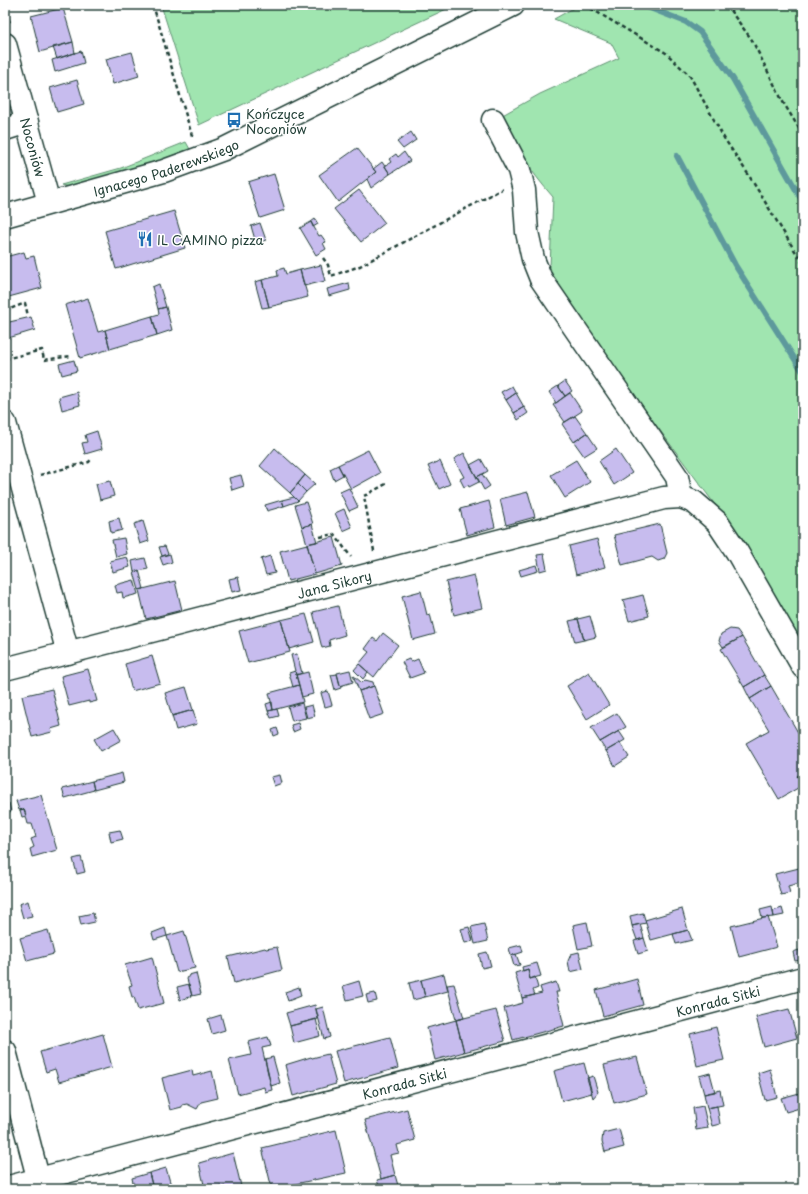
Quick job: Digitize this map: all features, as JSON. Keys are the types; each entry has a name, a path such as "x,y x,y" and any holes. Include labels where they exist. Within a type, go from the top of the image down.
{"street":[{"name":"Ignacego Paderewskiego","path":"5,216 201,159 271,127 513,5"},
{"name":"Noconiów","path":"5,44 49,204"},
{"path":"493,120 519,170 524,190 527,232 533,259 541,278 677,477 672,497 694,502 716,522 737,552 803,667"},
{"path":"5,129 26,122"},
{"path":"5,423 68,653"},
{"name":"Jana Sikory","path":"5,669 672,497"},
{"name":"Konrada Sitki","path":"5,1188 40,1184 803,978"},
{"path":"5,1051 40,1184"}],"path":[{"path":"153,5 186,121 201,159"},
{"path":"585,5 666,53 690,76 724,138 748,174 803,264"},
{"path":"726,5 752,40 782,102 803,135"},
{"path":"323,258 328,265 331,276 360,266 497,191 507,187 524,190"},
{"path":"5,311 25,303 28,316"},
{"path":"5,359 42,350 44,360 71,356"},
{"path":"21,481 89,462 92,458"},
{"path":"374,554 364,496 386,484"},
{"path":"320,537 334,534 364,576"}],"green space":[{"path":"161,5 455,5 199,125"},
{"path":"579,5 803,5 803,647 739,537 570,309 555,284 550,267 553,197 523,158 499,117 540,94 619,58 611,43 554,19"},
{"path":"186,142 191,151 69,187 61,185 121,168"}],"building":[{"path":"63,8 73,42 40,52 31,16"},
{"path":"73,42 75,53 57,59 53,47"},
{"path":"81,51 84,63 55,72 52,60"},
{"path":"132,52 139,76 113,84 106,59"},
{"path":"77,80 84,104 57,112 50,88"},
{"path":"411,132 416,140 403,149 397,142"},
{"path":"357,148 376,172 338,202 319,175"},
{"path":"404,152 410,161 390,174 385,166 391,162 389,159 396,154 398,157"},
{"path":"382,162 390,174 371,188 367,179 376,172 373,169"},
{"path":"274,174 285,210 260,218 248,182"},
{"path":"359,190 385,223 361,242 334,209"},
{"name":"IL CAMINO pizza","path":"174,211 185,248 116,269 105,231"},
{"path":"315,219 318,224 313,227 311,222"},
{"path":"311,222 319,236 321,235 326,242 323,243 326,249 316,255 300,228"},
{"path":"260,223 266,240 256,243 251,226"},
{"path":"24,252 26,258 34,256 42,288 5,298 5,257"},
{"path":"321,265 325,281 304,286 300,270"},
{"path":"284,268 286,274 300,270 308,297 269,307 262,280 278,276 277,270"},
{"path":"262,280 269,307 262,308 255,282"},
{"path":"349,283 350,290 329,296 327,289"},
{"path":"159,284 166,307 158,309 152,287"},
{"path":"88,298 98,332 105,330 110,349 80,358 65,305"},
{"path":"166,307 172,330 157,335 152,316 159,314 158,309"},
{"path":"152,316 157,335 110,349 105,330"},
{"path":"31,317 35,330 5,339 5,323"},
{"path":"74,360 77,371 62,375 59,364"},
{"path":"565,381 572,391 565,396 558,386"},
{"path":"512,386 516,393 506,400 501,392"},
{"path":"558,386 565,396 556,403 549,392"},
{"path":"77,392 80,405 62,410 59,397"},
{"path":"516,393 524,407 514,413 506,400"},
{"path":"570,393 582,411 565,422 553,405"},
{"path":"524,407 528,413 518,420 514,413"},
{"path":"575,416 587,433 574,442 562,424"},
{"path":"97,431 102,449 85,454 82,443 87,442 85,435"},
{"path":"587,433 597,448 584,456 574,442"},
{"path":"275,448 305,475 290,493 260,466"},
{"path":"616,449 632,473 614,485 599,461"},
{"path":"368,450 380,473 351,489 338,465"},
{"path":"464,453 479,482 469,487 468,485 464,487 460,479 464,477 454,459"},
{"path":"481,459 488,471 477,477 470,465"},
{"path":"576,460 590,482 565,498 551,475"},
{"path":"440,461 450,484 439,489 428,466"},
{"path":"338,465 343,475 334,480 330,469"},
{"path":"482,474 490,486 484,490 477,477"},
{"path":"241,475 244,486 232,490 229,478"},
{"path":"305,475 315,484 306,492 298,484"},
{"path":"110,481 114,496 100,500 96,484"},
{"path":"298,484 306,492 298,501 290,493"},
{"path":"349,488 358,507 349,511 340,492"},
{"path":"528,492 535,517 506,525 500,499"},
{"path":"294,497 298,501 284,506 282,500"},
{"path":"282,500 284,506 267,511 265,505"},
{"path":"489,501 495,527 467,535 460,509"},
{"path":"306,502 313,524 302,527 295,505"},
{"path":"344,509 352,527 343,531 335,513"},
{"path":"119,518 122,530 111,533 109,521"},
{"path":"143,521 149,541 140,544 134,524"},
{"path":"312,524 317,542 307,544 302,527"},
{"path":"660,524 667,553 664,559 658,561 652,557 622,565 614,535"},
{"path":"334,537 342,566 315,574 307,544"},
{"path":"124,538 127,554 116,557 112,540"},
{"path":"597,539 605,567 576,575 569,546"},
{"path":"307,544 315,574 288,581 280,551"},
{"path":"165,546 168,554 162,556 159,547"},
{"path":"170,554 172,562 163,565 160,557"},
{"path":"544,554 547,569 540,571 537,555"},
{"path":"270,556 275,573 266,575 261,559"},
{"path":"127,557 130,567 113,572 110,561"},
{"path":"145,558 148,569 134,572 132,561"},
{"path":"536,565 538,571 521,576 519,570"},
{"path":"139,570 144,589 139,590 134,572"},
{"path":"474,575 482,608 454,615 446,582"},
{"path":"238,577 241,590 232,592 229,579"},
{"path":"134,580 138,594 123,598 122,592 117,593 115,585"},
{"path":"175,581 182,610 146,619 139,590"},
{"path":"421,591 427,615 430,614 435,634 413,640 402,596"},
{"path":"643,595 649,616 629,621 623,600"},
{"path":"338,606 345,635 329,640 330,646 322,648 313,612"},
{"path":"306,614 314,642 289,649 281,620"},
{"path":"590,616 596,637 584,640 578,619"},
{"path":"578,619 584,640 575,642 569,621"},
{"path":"281,620 290,652 248,663 239,631"},
{"path":"730,629 737,630 742,637 723,647 719,641 721,634"},
{"path":"383,633 398,645 374,677 359,664 369,652 365,649 373,638 377,641"},
{"path":"742,637 764,675 744,687 721,649"},
{"path":"297,654 302,673 296,675 291,655"},
{"path":"152,656 160,683 132,691 125,664"},
{"path":"409,659 411,662 418,659 424,673 410,678 402,662"},
{"path":"359,664 368,672 363,679 354,670"},
{"path":"88,669 97,701 89,703 89,701 69,706 61,676"},
{"path":"350,670 353,682 340,686 337,673"},
{"path":"295,671 299,685 293,687 289,673"},
{"path":"308,672 313,694 302,697 296,675"},
{"path":"589,672 609,705 587,719 567,686"},
{"path":"337,674 341,688 335,690 331,675"},
{"path":"353,675 362,683 365,680 373,682 374,686 359,691"},
{"path":"764,675 771,686 750,699 744,687"},
{"path":"299,685 303,702 273,710 269,693"},
{"path":"374,686 384,714 369,719 359,691"},
{"path":"771,686 803,741 803,773 797,776 803,785 779,799 746,743 769,730 750,699"},
{"path":"186,687 193,710 172,716 165,693"},
{"path":"52,689 61,726 51,729 52,732 32,737 22,696"},
{"path":"328,691 332,705 325,707 321,693"},
{"path":"272,702 273,710 268,711 266,704"},
{"path":"302,703 306,718 292,721 288,707"},
{"path":"312,705 315,716 307,718 304,707"},
{"path":"277,709 279,716 271,718 268,711"},
{"path":"193,710 197,724 176,730 172,716"},
{"path":"617,713 626,727 600,742 591,728"},
{"path":"298,723 300,729 293,732 291,725"},
{"path":"114,728 121,740 101,751 94,739"},
{"path":"277,728 279,734 274,736 272,730"},
{"path":"619,731 625,740 606,751 600,742"},
{"path":"620,743 629,757 615,766 606,751"},
{"path":"122,773 124,782 94,790 92,781"},
{"path":"280,775 282,783 274,786 271,777"},
{"path":"92,781 94,790 65,798 62,789"},
{"path":"41,795 57,850 32,857 30,849 34,847 31,839 36,837 32,824 28,824 24,809 19,810 16,801"},
{"path":"9,803 11,812 5,814 5,804"},
{"path":"24,809 26,816 22,817 20,810"},
{"path":"120,830 123,839 111,842 109,832"},
{"path":"81,857 85,872 77,874 73,859"},
{"path":"803,867 803,882 788,886 790,893 781,895 775,874"},
{"path":"28,901 32,916 23,918 19,904"},
{"path":"772,907 774,917 762,918 760,910"},
{"path":"782,908 784,915 774,917 773,911"},
{"path":"682,909 688,930 651,940 645,920"},
{"path":"93,913 95,922 81,925 79,916"},
{"path":"643,913 646,923 632,926 630,916"},
{"path":"768,917 777,947 739,957 731,926"},
{"path":"587,922 592,946 578,949 573,925"},
{"path":"484,924 488,941 475,944 471,927"},
{"path":"640,924 644,938 637,940 632,926"},
{"path":"469,927 473,941 465,943 461,929"},
{"path":"165,928 167,936 154,940 152,933"},
{"path":"48,930 54,954 27,961 20,938"},
{"path":"688,930 692,940 676,944 673,934"},
{"path":"184,931 195,968 177,972 167,936"},
{"path":"644,938 648,951 638,954 634,941"},
{"path":"521,945 523,952 511,956 509,948"},
{"path":"277,947 282,970 234,983 228,957 265,948"},
{"path":"799,950 801,960 795,961 793,952"},
{"path":"487,952 491,966 482,968 479,954"},
{"path":"579,952 583,969 570,972 568,961 571,954"},
{"path":"516,954 520,965 514,966 511,956"},
{"path":"152,957 164,1003 138,1010 134,997 132,997 129,986 132,985 125,965"},
{"path":"537,963 541,976 530,979 528,969 523,971 522,967"},
{"path":"528,969 530,979 535,977 538,988 533,990 535,995 522,998 515,973"},
{"path":"196,973 201,994 192,996 187,979 189,975"},
{"path":"444,974 448,991 425,997 421,980"},
{"path":"637,979 643,1005 603,1016 596,990"},
{"path":"421,980 425,997 413,1000 409,983"},
{"path":"359,981 363,996 347,1000 343,986"},
{"path":"556,982 559,992 556,992 564,1026 513,1040 504,1008 523,1003 522,998 542,993 540,987"},
{"path":"189,984 192,996 180,1000 177,987"},
{"path":"454,984 464,1018 456,1020 447,985"},
{"path":"299,987 301,996 288,1001 285,992"},
{"path":"375,993 377,1001 368,1003 366,995"},
{"path":"315,1005 318,1019 290,1026 286,1013"},
{"path":"323,1007 330,1037 324,1039 316,1009"},
{"path":"789,1009 797,1038 764,1047 756,1017"},
{"path":"496,1010 505,1041 464,1052 456,1020"},
{"path":"221,1015 225,1030 212,1034 208,1019"},
{"path":"316,1019 320,1036 294,1043 290,1026"},
{"path":"456,1020 464,1052 435,1060 427,1028"},
{"path":"716,1027 724,1060 697,1066 690,1034"},
{"path":"103,1034 112,1067 59,1082 55,1069 46,1072 40,1052"},
{"path":"268,1037 271,1046 262,1048 272,1090 265,1092 264,1087 238,1094 229,1060 251,1055 248,1042"},
{"path":"390,1037 398,1068 344,1083 335,1051"},
{"path":"328,1054 336,1084 293,1096 285,1065 311,1057"},
{"path":"273,1057 280,1083 271,1086 265,1059"},
{"path":"637,1057 647,1094 614,1103 604,1065"},
{"path":"584,1063 592,1093 562,1101 554,1071"},
{"path":"770,1069 777,1097 765,1100 758,1073"},
{"path":"192,1070 193,1076 212,1071 218,1098 201,1102 197,1109 187,1104 170,1110 162,1078"},
{"path":"710,1073 715,1092 704,1094 699,1076"},
{"path":"593,1076 598,1092 593,1098 587,1078"},
{"path":"720,1090 723,1105 707,1108 704,1094"},
{"path":"803,1092 803,1107 786,1112 781,1098"},
{"path":"703,1106 708,1128 696,1130 693,1108"},
{"path":"717,1106 720,1124 712,1126 707,1108"},
{"path":"407,1109 415,1140 397,1145 399,1153 390,1155 395,1175 381,1179 365,1120"},
{"path":"619,1129 624,1147 605,1152 602,1141 603,1133"},
{"path":"336,1130 346,1173 272,1189 262,1148"},
{"path":"233,1153 241,1186 229,1189 226,1189 225,1186 205,1189 199,1163"},
{"path":"166,1168 172,1189 153,1189 149,1173"},
{"path":"149,1173 153,1189 129,1189 134,1188 132,1178"},
{"path":"395,1175 399,1189 380,1189 377,1180"}],"waterway":[{"path":"642,5 686,22 700,32 733,79 803,202"},
{"path":"677,156 735,265 803,372"}],"place":[{"name":"Kończyce Noconiów","path":"234,120"},
{"name":"IL CAMINO pizza","path":"145,239"}]}
